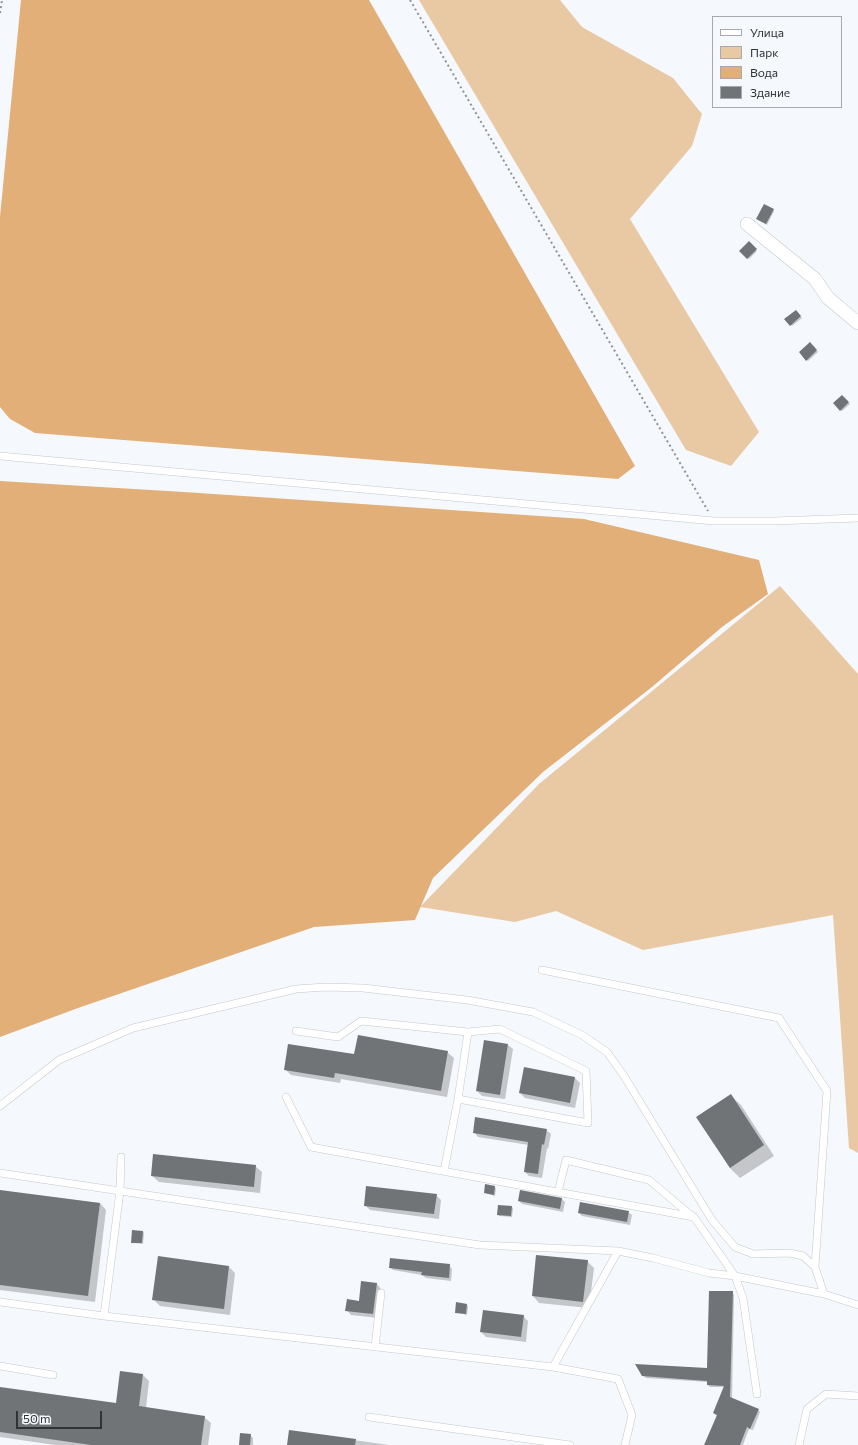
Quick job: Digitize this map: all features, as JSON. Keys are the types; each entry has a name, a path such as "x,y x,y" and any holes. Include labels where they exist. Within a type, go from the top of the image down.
{"street":[{"path":"747,224 815,279 828,298 858,323"}],"lane":[{"path":"0,456 714,521 774,521 858,518"},
{"path":"542,970 779,1018 827,1091 815,1268 824,1294"},
{"path":"0,1106 59,1060 133,1028 296,989 326,987 363,988 467,1000 533,1012 582,1035 606,1052 624,1076 712,1220 735,1247 753,1254 790,1253 803,1256 815,1268"},
{"path":"296,1031 338,1037 361,1021 468,1032 500,1029 586,1071 588,1123 458,1099"},
{"path":"444,1171 458,1099 468,1032"},
{"path":"286,1097 311,1147 694,1217"},
{"path":"104,1316 120,1190 121,1157"},
{"path":"558,1192 566,1160 649,1180 694,1217 735,1276 742,1298 757,1394"},
{"path":"0,1173 480,1245 618,1251 653,1258 709,1273 735,1276 824,1294 858,1305"},
{"path":"553,1367 618,1251"},
{"path":"374,1347 381,1292"},
{"path":"0,1302 104,1316 553,1367 618,1379 632,1415 626,1445"},
{"path":"0,1366 53,1375"},
{"path":"799,1445 807,1409 826,1394 858,1396"},
{"path":"369,1417 570,1445"}],"path":[{"path":"0,13 2,0"},
{"path":"410,0 714,521"}],"green space":[{"path":"419,0 560,0 582,27 673,78 702,114 692,146 630,219 759,432 731,466 686,450"},
{"path":"780,586 858,674 858,1153 849,1148 833,915 643,950 556,911 515,922 420,907 539,784"}],"water":[{"path":"21,0 369,0 635,466 618,479 35,433 10,419 0,407 0,217"},
{"path":"0,481 584,519 759,560 768,594 722,627 652,687 543,772 433,878 415,920 314,927 78,1008 0,1037"}],"building":[{"path":"764,204 774,209 766,224 756,219"},
{"path":"749,241 757,249 747,259 739,251"},
{"path":"796,310 801,316 790,326 784,319"},
{"path":"810,342 817,350 806,361 799,352"},
{"path":"842,395 849,402 840,411 833,403"},
{"path":"358,1035 448,1051 441,1091 335,1073 334,1078 284,1070 288,1044 354,1054"},
{"path":"484,1040 508,1044 500,1095 476,1091"},
{"path":"524,1067 575,1077 570,1103 519,1093"},
{"path":"731,1094 764,1145 730,1168 696,1117"},
{"path":"475,1117 547,1129 544,1145 542,1144 538,1174 524,1172 528,1142 473,1133"},
{"path":"153,1154 256,1165 254,1187 151,1176"},
{"path":"485,1184 495,1186 494,1195 484,1193"},
{"path":"366,1186 437,1194 434,1214 364,1206"},
{"path":"0,1190 100,1203 88,1296 0,1285"},
{"path":"520,1190 562,1198 560,1209 518,1201"},
{"path":"580,1202 629,1211 627,1222 578,1213"},
{"path":"498,1205 512,1206 511,1216 497,1215"},
{"path":"132,1230 143,1231 142,1243 131,1243"},
{"path":"536,1255 588,1260 583,1302 532,1296"},
{"path":"158,1256 229,1266 224,1309 152,1300"},
{"path":"390,1258 450,1264 449,1278 421,1275 422,1272 389,1268"},
{"path":"361,1281 377,1283 373,1314 345,1311 347,1299 359,1301"},
{"path":"709,1291 733,1291 730,1397 759,1409 750,1429 747,1427 740,1445 704,1445 717,1415 713,1413 724,1386 707,1385 707,1381 642,1376 635,1364 707,1368"},
{"path":"456,1302 467,1304 466,1314 455,1313"},
{"path":"483,1310 524,1315 521,1337 480,1332"},
{"path":"120,1371 143,1374 139,1406 205,1416 201,1445 91,1445 0,1432 0,1387 116,1403"},
{"path":"289,1430 356,1439 355,1445 287,1445"},
{"path":"240,1433 251,1434 250,1445 239,1445"}]}
